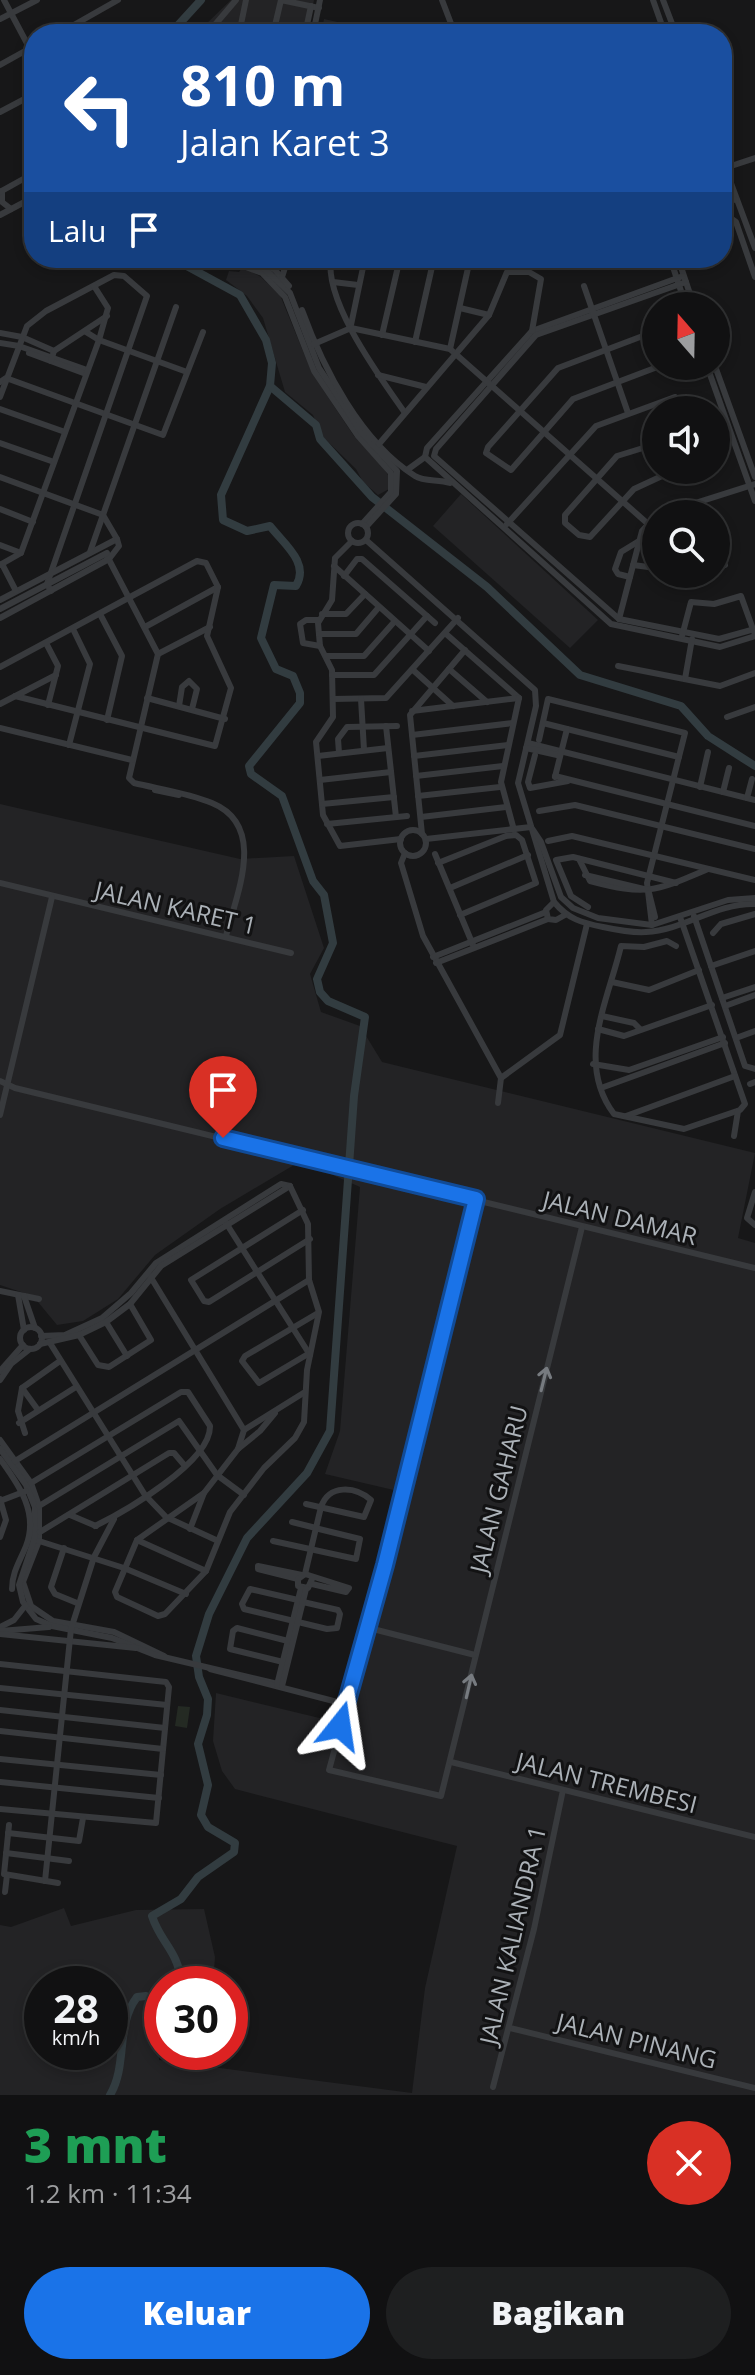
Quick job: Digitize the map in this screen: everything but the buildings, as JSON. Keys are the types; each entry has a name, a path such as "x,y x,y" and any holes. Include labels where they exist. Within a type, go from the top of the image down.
{"street":[{"path":"4,0 24,35"},
{"path":"0,19 37,0"},
{"path":"76,24 118,0"},
{"path":"216,24 236,0"},
{"path":"241,24 246,0"},
{"path":"275,24 281,0 317,5 309,24"},
{"path":"442,0 451,24"},
{"path":"653,0 661,24"},
{"path":"663,0 672,24"},
{"path":"0,65 24,52"},
{"path":"0,112 24,99"},
{"path":"732,166 755,158"},
{"path":"11,209 2,202 1,191 24,178"},
{"path":"732,188 755,248"},
{"path":"732,199 736,200"},
{"path":"0,215 24,202"},
{"path":"732,219 736,222 755,277"},
{"path":"249,268 262,273 285,297 314,371 358,436 391,473 389,499"},
{"path":"263,268 290,293 325,377 362,433 397,471 398,487 364,526"},
{"path":"270,268 282,277 298,300 330,377 379,444 421,479 454,485"},
{"path":"282,277 285,268"},
{"path":"332,268 333,282 354,338 405,413"},
{"path":"351,328 362,268"},
{"path":"382,335 398,268"},
{"path":"415,342 432,268"},
{"path":"452,351 468,268"},
{"path":"673,268 682,292"},
{"path":"678,268 678,281 685,292"},
{"path":"379,444 452,351 489,315 504,275 516,270 541,279 532,331"},
{"path":"0,397 3,380 22,337 36,318 120,275 147,296 130,352 73,503 49,588"},
{"path":"407,470 425,455 536,335 678,281"},
{"path":"333,282 358,285"},
{"path":"16,591 1,564 21,553 99,340 108,307 94,286"},
{"path":"584,286 628,413"},
{"path":"90,552 176,307"},
{"path":"460,308 489,315"},
{"path":"537,310 545,324"},
{"path":"593,311 545,324 532,331 436,449 436,460 618,623 722,647 755,632 741,596 714,604 693,601 682,636"},
{"path":"52,356 107,316"},
{"path":"314,344 351,328 452,351 642,519"},
{"path":"354,338 362,331"},
{"path":"86,332 99,340 187,372"},
{"path":"3,380 76,402 161,434 167,432 203,332"},
{"path":"0,333 22,337 52,356 87,372"},
{"path":"642,336 558,368 488,447 488,456 511,470 573,399 642,372"},
{"path":"0,343 52,356"},
{"path":"378,375 426,387"},
{"path":"712,380 752,481"},
{"path":"720,380 752,481 755,501"},
{"path":"506,525 596,426 642,408"},
{"path":"0,409 65,432"},
{"path":"0,443 54,462"},
{"path":"642,448 617,456 596,478 565,515 569,527 579,535 590,537 621,500 642,484"},
{"path":"425,455 454,485 506,525"},
{"path":"0,477 103,515 119,546 110,558 0,614"},
{"path":"701,500 752,481"},
{"path":"0,509 33,522"},
{"path":"352,541 349,529 355,524 364,526"},
{"path":"364,526 366,540 458,618 535,690 536,706 518,783 554,902 565,915 587,924 648,932 728,900 755,898"},
{"path":"618,623 642,534"},
{"path":"0,600 117,539"},
{"path":"352,541 359,543 366,540"},
{"path":"352,541 335,558 334,592 320,617 320,646 332,675 333,699 331,721 317,738 322,804 327,824 340,846 401,839 413,830 424,836 515,832"},
{"path":"630,577 618,574 615,569 621,552 639,541"},
{"path":"0,545 21,553"},
{"path":"110,558 158,654 132,760 131,782 218,806 243,834 245,864 226,936"},
{"path":"344,576 357,559 362,559 435,623"},
{"path":"0,667 100,614 127,596 200,560 206,563 218,587 210,627 204,634 158,654"},
{"path":"633,565 642,566"},
{"path":"334,566 429,651"},
{"path":"145,627 218,587"},
{"path":"205,594 217,597"},
{"path":"320,646 303,643 300,624 306,620 346,614 365,594"},
{"path":"319,634 356,634 379,607"},
{"path":"100,614 122,656 107,720"},
{"path":"332,675 374,675 427,616"},
{"path":"333,699 386,698 458,618"},
{"path":"326,656 364,656 395,621"},
{"path":"69,745 90,661 73,629"},
{"path":"445,633 519,698"},
{"path":"15,696 212,747 217,744 231,688 204,634"},
{"path":"685,679 693,638"},
{"path":"46,643 58,666 48,705"},
{"path":"405,853 421,854 424,836 412,711 465,650"},
{"path":"618,666 720,686 755,673"},
{"path":"449,669 487,702"},
{"path":"413,670 453,706"},
{"path":"0,704 56,675"},
{"path":"45,681 53,685"},
{"path":"179,706 182,687 189,681 197,689 192,709"},
{"path":"147,698 225,719"},
{"path":"412,711 519,698"},
{"path":"460,915 536,883 500,787 519,698"},
{"path":"361,699 364,750"},
{"path":"539,740 548,699 685,733 649,876 648,890 654,925"},
{"path":"727,717 755,707"},
{"path":"412,735 513,723"},
{"path":"543,723 679,757"},
{"path":"386,726 396,817"},
{"path":"339,753 338,739 347,727 397,726"},
{"path":"0,728 132,760"},
{"path":"554,780 567,729"},
{"path":"414,756 508,745"},
{"path":"527,745 557,755 561,752 751,799 752,779"},
{"path":"318,756 388,748"},
{"path":"700,787 708,752"},
{"path":"535,755 528,782 530,788 554,780 572,781 755,826"},
{"path":"416,776 503,766"},
{"path":"723,792 729,768"},
{"path":"320,780 391,772"},
{"path":"418,796 500,787"},
{"path":"322,804 394,797"},
{"path":"539,811 575,805 755,849"},
{"path":"421,817 506,807"},
{"path":"327,824 407,816"},
{"path":"438,863 531,827"},
{"path":"531,827 541,842 561,897 573,908 618,923 654,925 681,921"},
{"path":"548,841 572,836 755,880"},
{"path":"401,839 405,853 401,863 423,936 501,1078 498,1103"},
{"path":"435,854 473,945"},
{"path":"450,888 528,855"},
{"path":"579,859 590,881 634,892 676,883 708,869"},
{"path":"588,907 571,896 556,860 579,859 676,883"},
{"name":"JALAN KARET 1","path":"0,883 291,953"},
{"path":"0,1115 3,1086 52,897"},
{"path":"435,960 547,915 554,902"},
{"path":"693,916 755,904"},
{"path":"713,933 721,924 755,914"},
{"path":"547,915 556,920 565,915"},
{"path":"693,916 736,1038 752,1069"},
{"path":"681,921 735,1076 741,1109 734,1136"},
{"path":"501,1078 560,1035 587,924"},
{"path":"676,946 667,941 644,947 622,944 598,1029 593,1064 601,1088 612,1111 624,1117 688,1129 741,1109"},
{"path":"711,966 755,951"},
{"path":"612,982 649,990 699,970"},
{"path":"724,1002 755,987"},
{"path":"724,1002 755,995"},
{"path":"598,1029 624,1036 712,1005"},
{"path":"602,1016 634,1023 640,1029"},
{"path":"736,1038 755,1031"},
{"path":"601,1088 630,1074 724,1040"},
{"path":"593,1064 630,1074"},
{"path":"624,1117 735,1076"},
{"name":"JALAN DAMAR","path":"3,1086 755,1268"},
{"path":"0,1380 11,1364 41,1340 78,1333 121,1303 149,1274 225,1222 290,1186 303,1210 310,1239 309,1280 319,1312 309,1354 302,1428 230,1512 216,1540 206,1571 162,1616 116,1596 137,1540 204,1493"},
{"path":"755,1192 748,1221 755,1225"},
{"path":"0,1440 15,1461 27,1488 34,1540 23,1582 26,1598 42,1616 185,1663 345,1704 369,1628 476,1199"},
{"path":"303,1210 192,1277 191,1281 207,1303 310,1239"},
{"path":"225,1222 309,1354"},
{"name":"JALAN GAHARU","path":"345,1704 329,1770 441,1796 582,1227"},
{"path":"21,1296 41,1340 50,1343 106,1322 130,1304 149,1274"},
{"path":"149,1274 198,1349 244,1430"},
{"path":"15,1461 309,1280"},
{"path":"0,1291 39,1299"},
{"path":"21,1296 24,1330 20,1337 23,1345 30,1349"},
{"path":"78,1333 101,1368 127,1356 151,1340 130,1304"},
{"path":"309,1354 259,1383 249,1373 244,1358 319,1312"},
{"path":"106,1322 127,1356"},
{"path":"24,1330 35,1328"},
{"path":"50,1343 145,1495 166,1517 216,1540"},
{"path":"0,1371 3,1362 23,1345"},
{"path":"25,1433 19,1423 22,1388 60,1361"},
{"path":"19,1423 76,1387"},
{"path":"22,1388 38,1410"},
{"path":"2,1536 0,1500 27,1488 107,1436 185,1391 211,1429 199,1449 185,1466 117,1516 95,1526"},
{"path":"238,1449 244,1430 305,1392"},
{"path":"190,1529 204,1493 217,1475 238,1449 269,1423 276,1411"},
{"path":"39,1506 179,1421 217,1475 244,1495"},
{"path":"0,1449 39,1506 40,1532"},
{"path":"52,1626 36,1619 14,1586 40,1532 172,1452 185,1466"},
{"path":"0,1459 27,1488"},
{"path":"279,1686 322,1508 329,1493 335,1489 369,1497 367,1515 364,1517 322,1508 306,1504"},
{"path":"70,1515 106,1530"},
{"path":"45,1881 72,1626 94,1557 106,1530 117,1516"},
{"path":"273,1541 356,1559 360,1539 292,1522"},
{"path":"34,1540 94,1557 186,1594"},
{"path":"137,1540 206,1571"},
{"path":"64,1548 51,1587 55,1594 77,1603"},
{"path":"305,1580 258,1569 258,1566 305,1580 346,1592 349,1588 305,1580"},
{"path":"249,1590 300,1601 338,1610 337,1628 334,1631 244,1609 242,1604 249,1590"},
{"path":"0,1630 14,1620 25,1606"},
{"path":"284,1665 288,1641 296,1622"},
{"path":"0,1630 72,1626 114,1632 164,1656"},
{"path":"284,1665 230,1649 233,1631 237,1628 288,1641"},
{"path":"369,1628 475,1655"},
{"path":"0,1630 70,1642 140,1649"},
{"path":"0,1664 169,1684 156,1823 0,1809"},
{"path":"0,1688 167,1705"},
{"path":"0,1710 165,1728"},
{"path":"0,1731 163,1749"},
{"path":"0,1759 161,1775"},
{"name":"JALAN TREMBESI","path":"451,1762 755,1837"},
{"path":"0,1782 159,1798"},
{"name":"JALAN KALIANDRA 1","path":"493,2087 510,2028 563,1790"},
{"path":"5,1892 8,1829 49,1838 81,1840 83,1818"},
{"path":"6,1853 69,1861"},
{"path":"6,1875 58,1883"},
{"name":"JALAN PINANG","path":"510,2028 755,2088"}],"shaded area":[{"path":"231,0 314,0 309,24 206,24"},
{"path":"324,19 346,24 323,24"},
{"path":"245,268 261,277 280,295 312,373 354,436 383,467 388,475 389,489 378,495 363,482 356,469 323,437 313,415 285,392 263,318 247,296 226,280 229,271 239,272"},
{"path":"461,494 598,620 570,648 433,526"},
{"path":"0,804 240,859 294,856 324,948 310,974 321,1012 360,1026 382,1062 755,1153 738,1238 755,1243 755,2095 0,2095 0,1925 11,1927 64,1908 71,1926 136,1910 204,1909 214,1966 144,1966 144,2070 236,2070 412,2093 425,1988 457,1846 235,1789 222,1771 213,1741 216,1693 336,1722 398,1491 325,1474 340,1431 360,1187 326,1172 294,1165 220,1209 155,1255 118,1299 83,1321 57,1325 33,1296 0,1285"},
{"path":"178,1706 190,1707 187,1728 175,1726"}],"waterway":[{"path":"179,24 201,0"},
{"path":"178,1966 152,1916 181,1899 198,1877 234,1852 235,1843 208,1827 201,1815 208,1785 198,1744 207,1715 208,1699 199,1677 196,1656 209,1614 247,1538 307,1473 330,1431 354,1096 365,1017 328,1001 320,992 317,979 333,943 324,895 313,881 282,796 251,774 249,766 300,703 300,693 293,676 276,669 261,638 274,585 296,586 300,569 298,562 270,526 247,531 223,520 221,495 270,386 272,363 266,340 240,295 190,268"},
{"path":"270,386 316,425 320,439 372,497 487,587 580,675 681,706 708,736 755,766"},
{"path":"110,2095 119,2071 130,2008 137,1997 144,1996"}],"route":[{"path":"223,1138 476,1199 369,1628 340,1726"}]}
